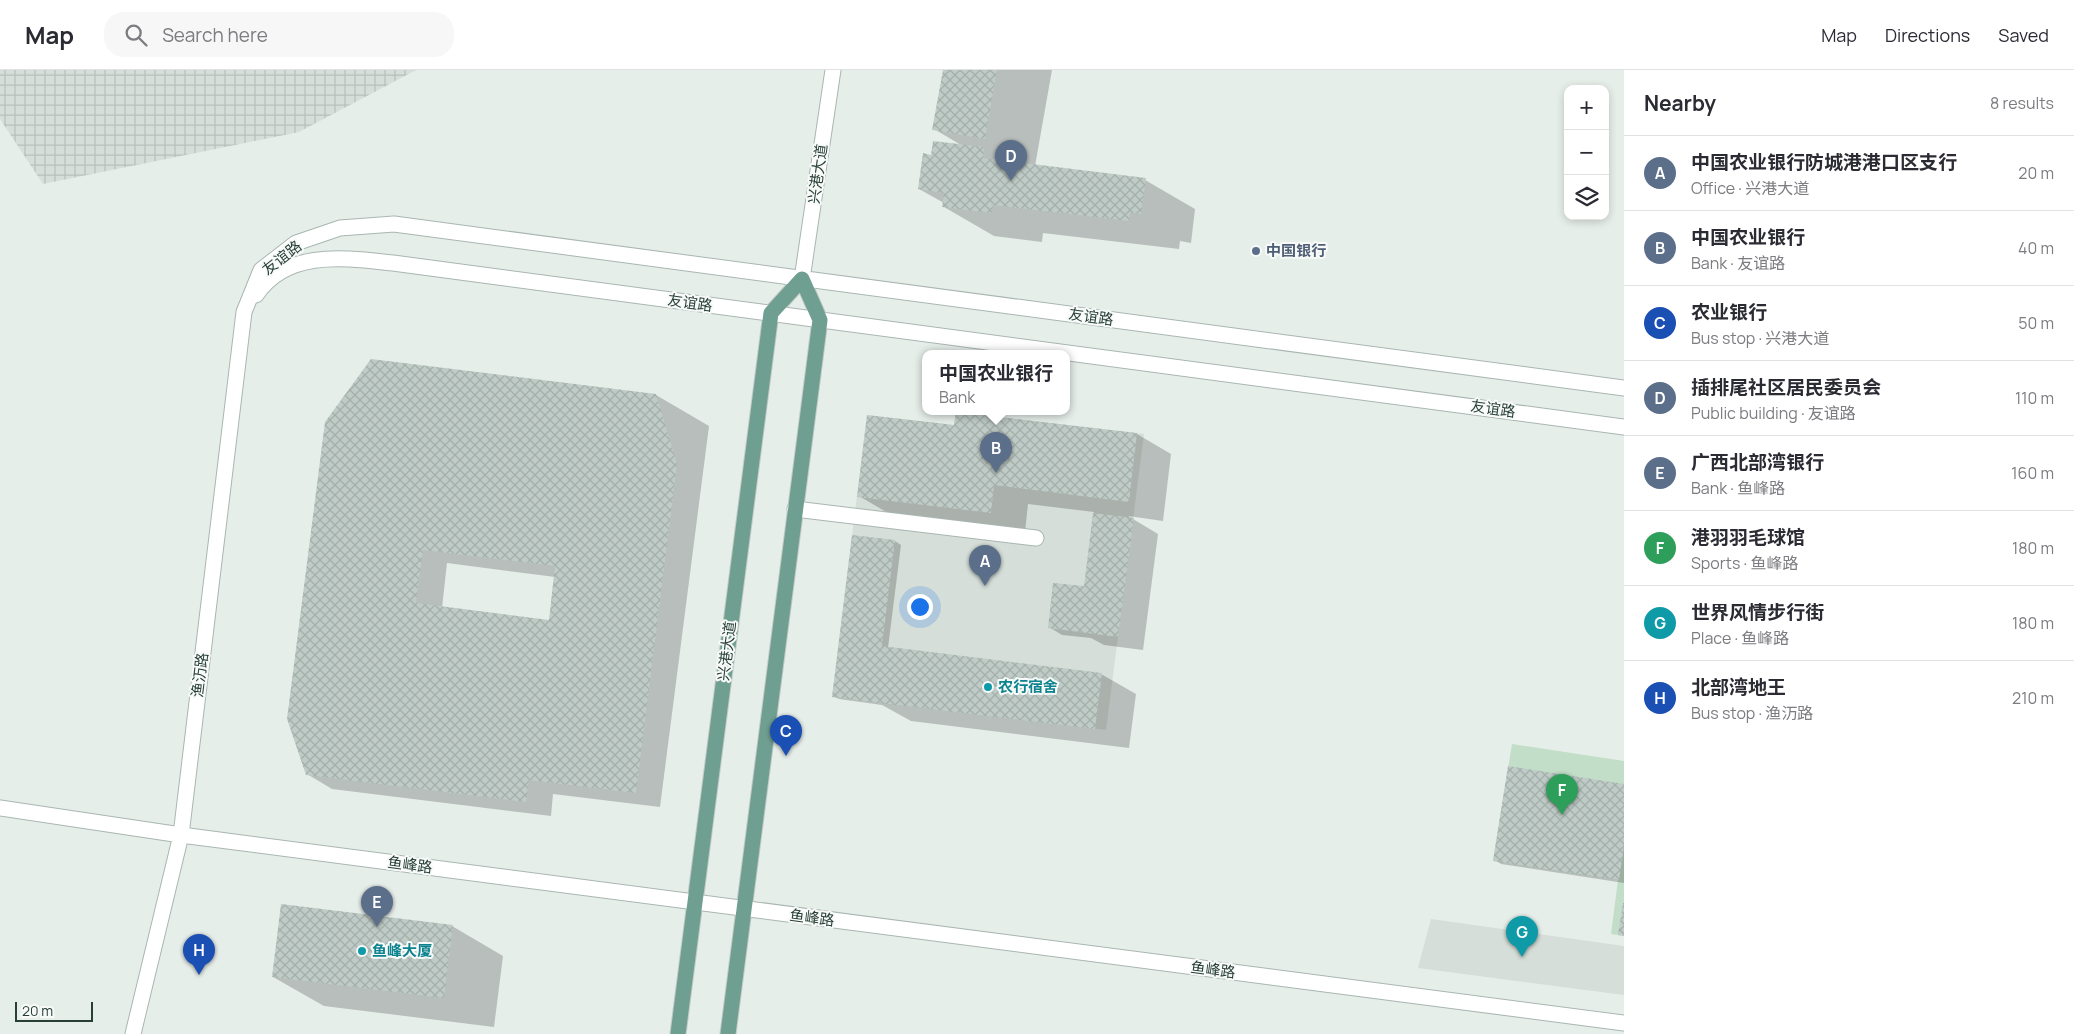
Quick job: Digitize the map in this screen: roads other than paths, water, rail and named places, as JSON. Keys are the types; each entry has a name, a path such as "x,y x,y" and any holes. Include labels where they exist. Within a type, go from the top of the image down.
{"main road":[{"path":"728,1034 820,320 802,279 771,313"},
{"name":"兴港大道","path":"678,1034 771,313"}],"street":[{"name":"兴港大道","path":"802,279 833,70"},
{"name":"友谊路","path":"244,312 261,270 296,243 340,228 394,224 1624,388"},
{"name":"友谊路","path":"244,312 264,282 298,262 337,258 393,263 1045,350"},
{"name":"渔𬇕路","path":"133,1034 180,836 244,312"},
{"name":"友谊路","path":"1070,353 1624,427"},
{"path":"795,509 1036,538"},
{"name":"鱼峰路","path":"0,808 180,836 1624,1023"}],"place":[{"name":"插排尾社区居民委员会","path":"1011,181"},
{"name":"中国银行","path":"1256,251"},
{"name":"中国农业银行","path":"996,473"},
{"name":"中国农业银行防城港港口区支行","path":"985,586"},
{"name":"农行宿舍","path":"988,687"},
{"name":"农业银行","path":"786,756"},
{"name":"港羽羽毛球馆","path":"1562,815"},
{"name":"广西北部湾银行","path":"377,927"},
{"name":"鱼峰大厦","path":"362,951"},
{"name":"世界风情步行街","path":"1522,957"},
{"name":"北部湾地王","path":"199,975"}]}
